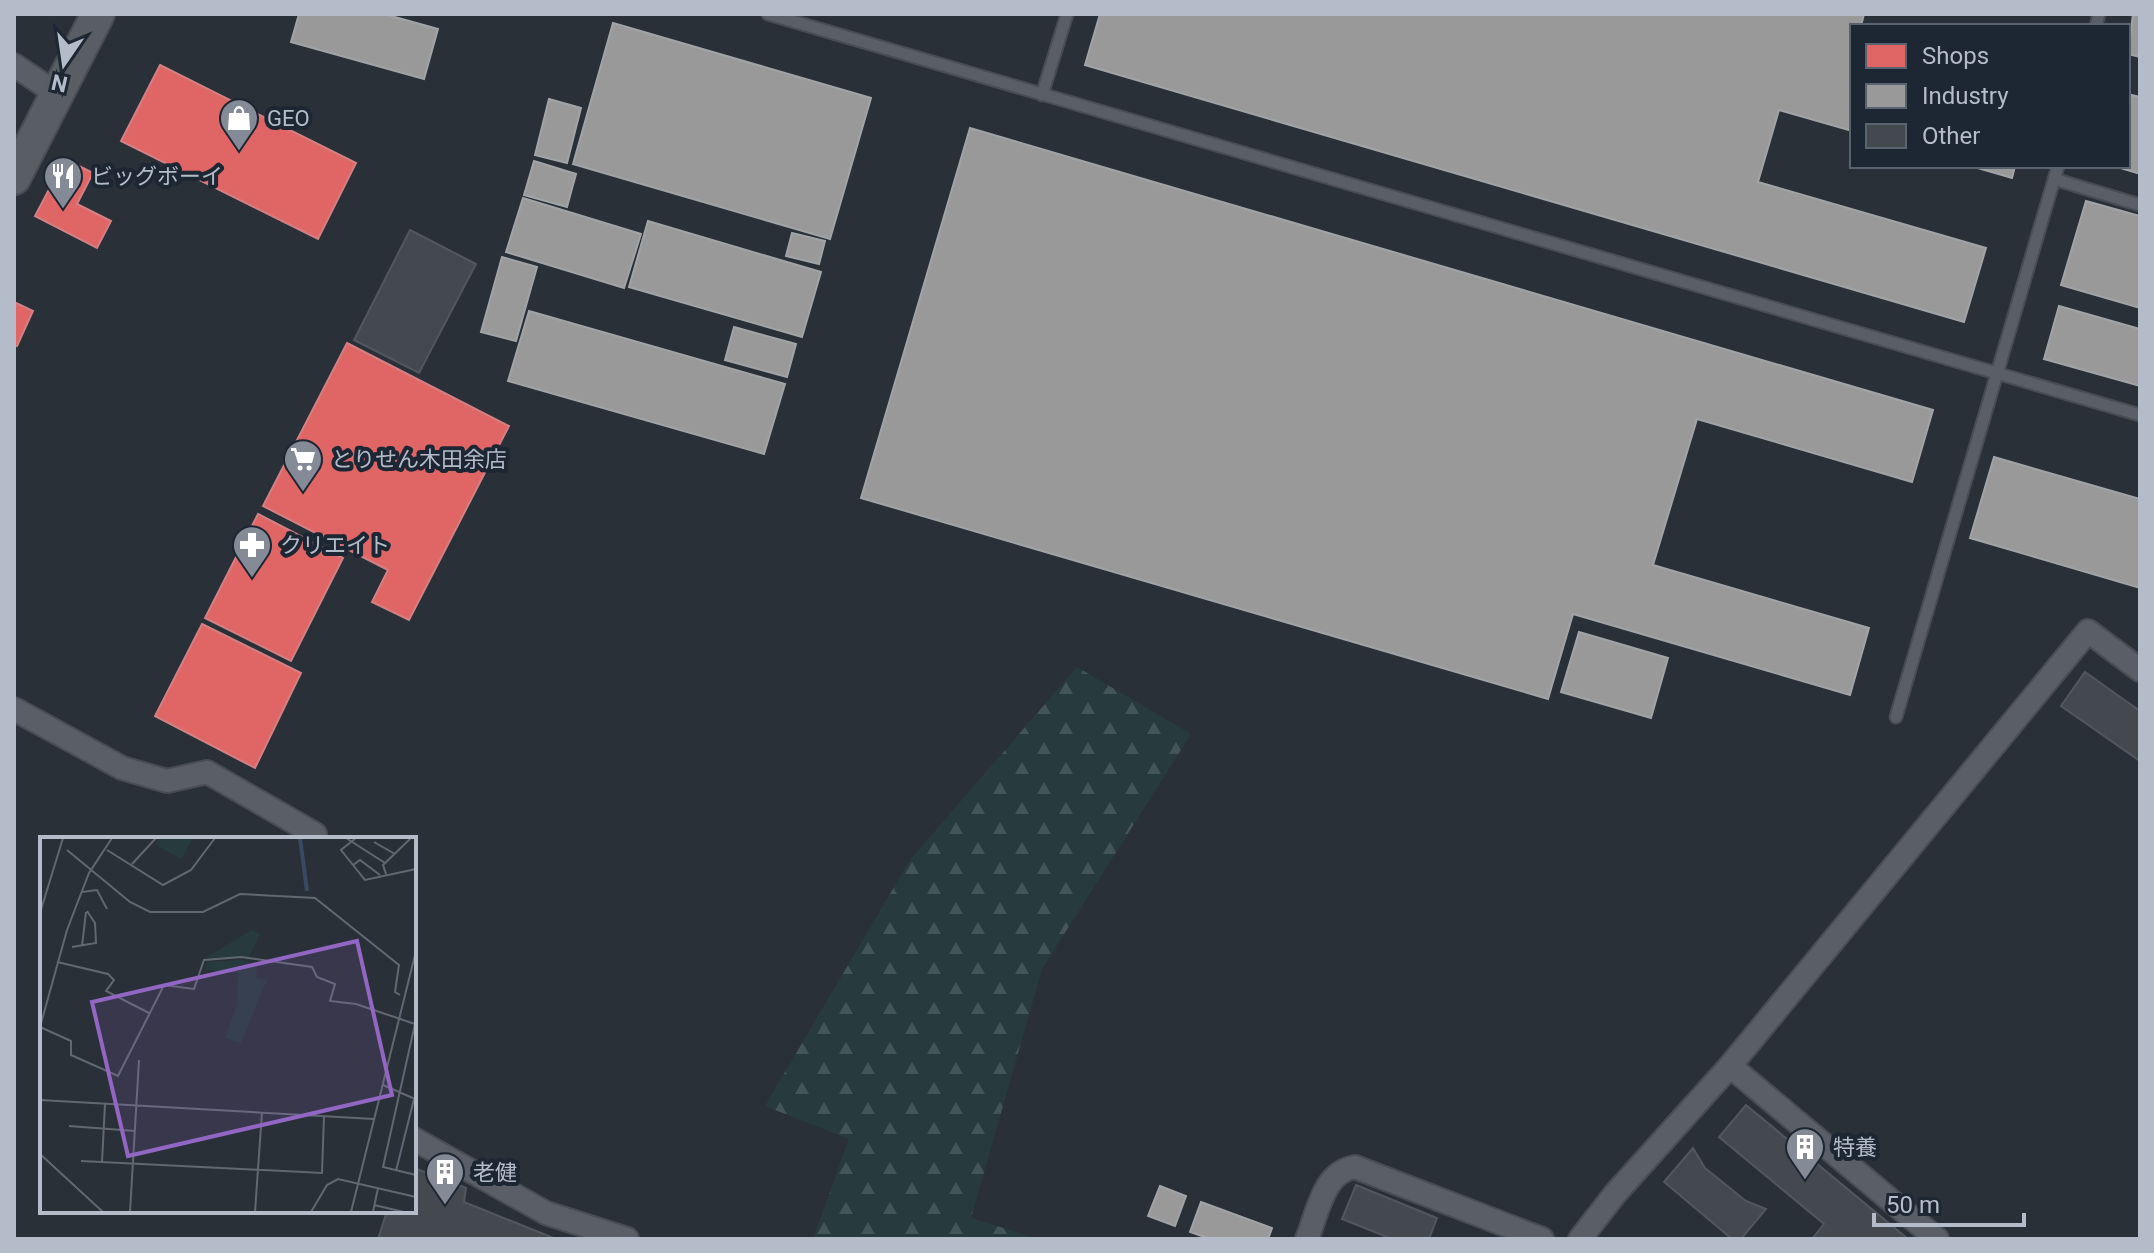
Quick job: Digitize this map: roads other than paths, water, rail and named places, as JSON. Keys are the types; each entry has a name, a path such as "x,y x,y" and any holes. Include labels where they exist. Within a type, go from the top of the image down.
{"street":[{"path":"14,178 98,14"},
{"path":"14,65 57,94"},
{"path":"1580,1239 1615,1194 1730,1066 2088,631 2140,670"},
{"path":"14,709 122,768 167,781 207,772 315,834 313,837"},
{"path":"1730,1066 1937,1239"},
{"path":"416,1140 546,1213 627,1239"},
{"path":"1307,1239 1332,1176 1355,1167 1542,1239"}],"lane":[{"path":"768,14 2140,415"},
{"path":"1042,95 1067,14"},
{"path":"1896,717 2057,168"},
{"path":"2054,179 2140,205"}],"place":[{"name":"GEO","path":"239,152"},
{"name":"ビッグボーイ","path":"63,210"},
{"name":"とりせん木田余店","path":"303,493"},
{"name":"クリエイト","path":"252,579"},
{"name":"特養","path":"1805,1181"},
{"name":"老健","path":"445,1206"}]}
